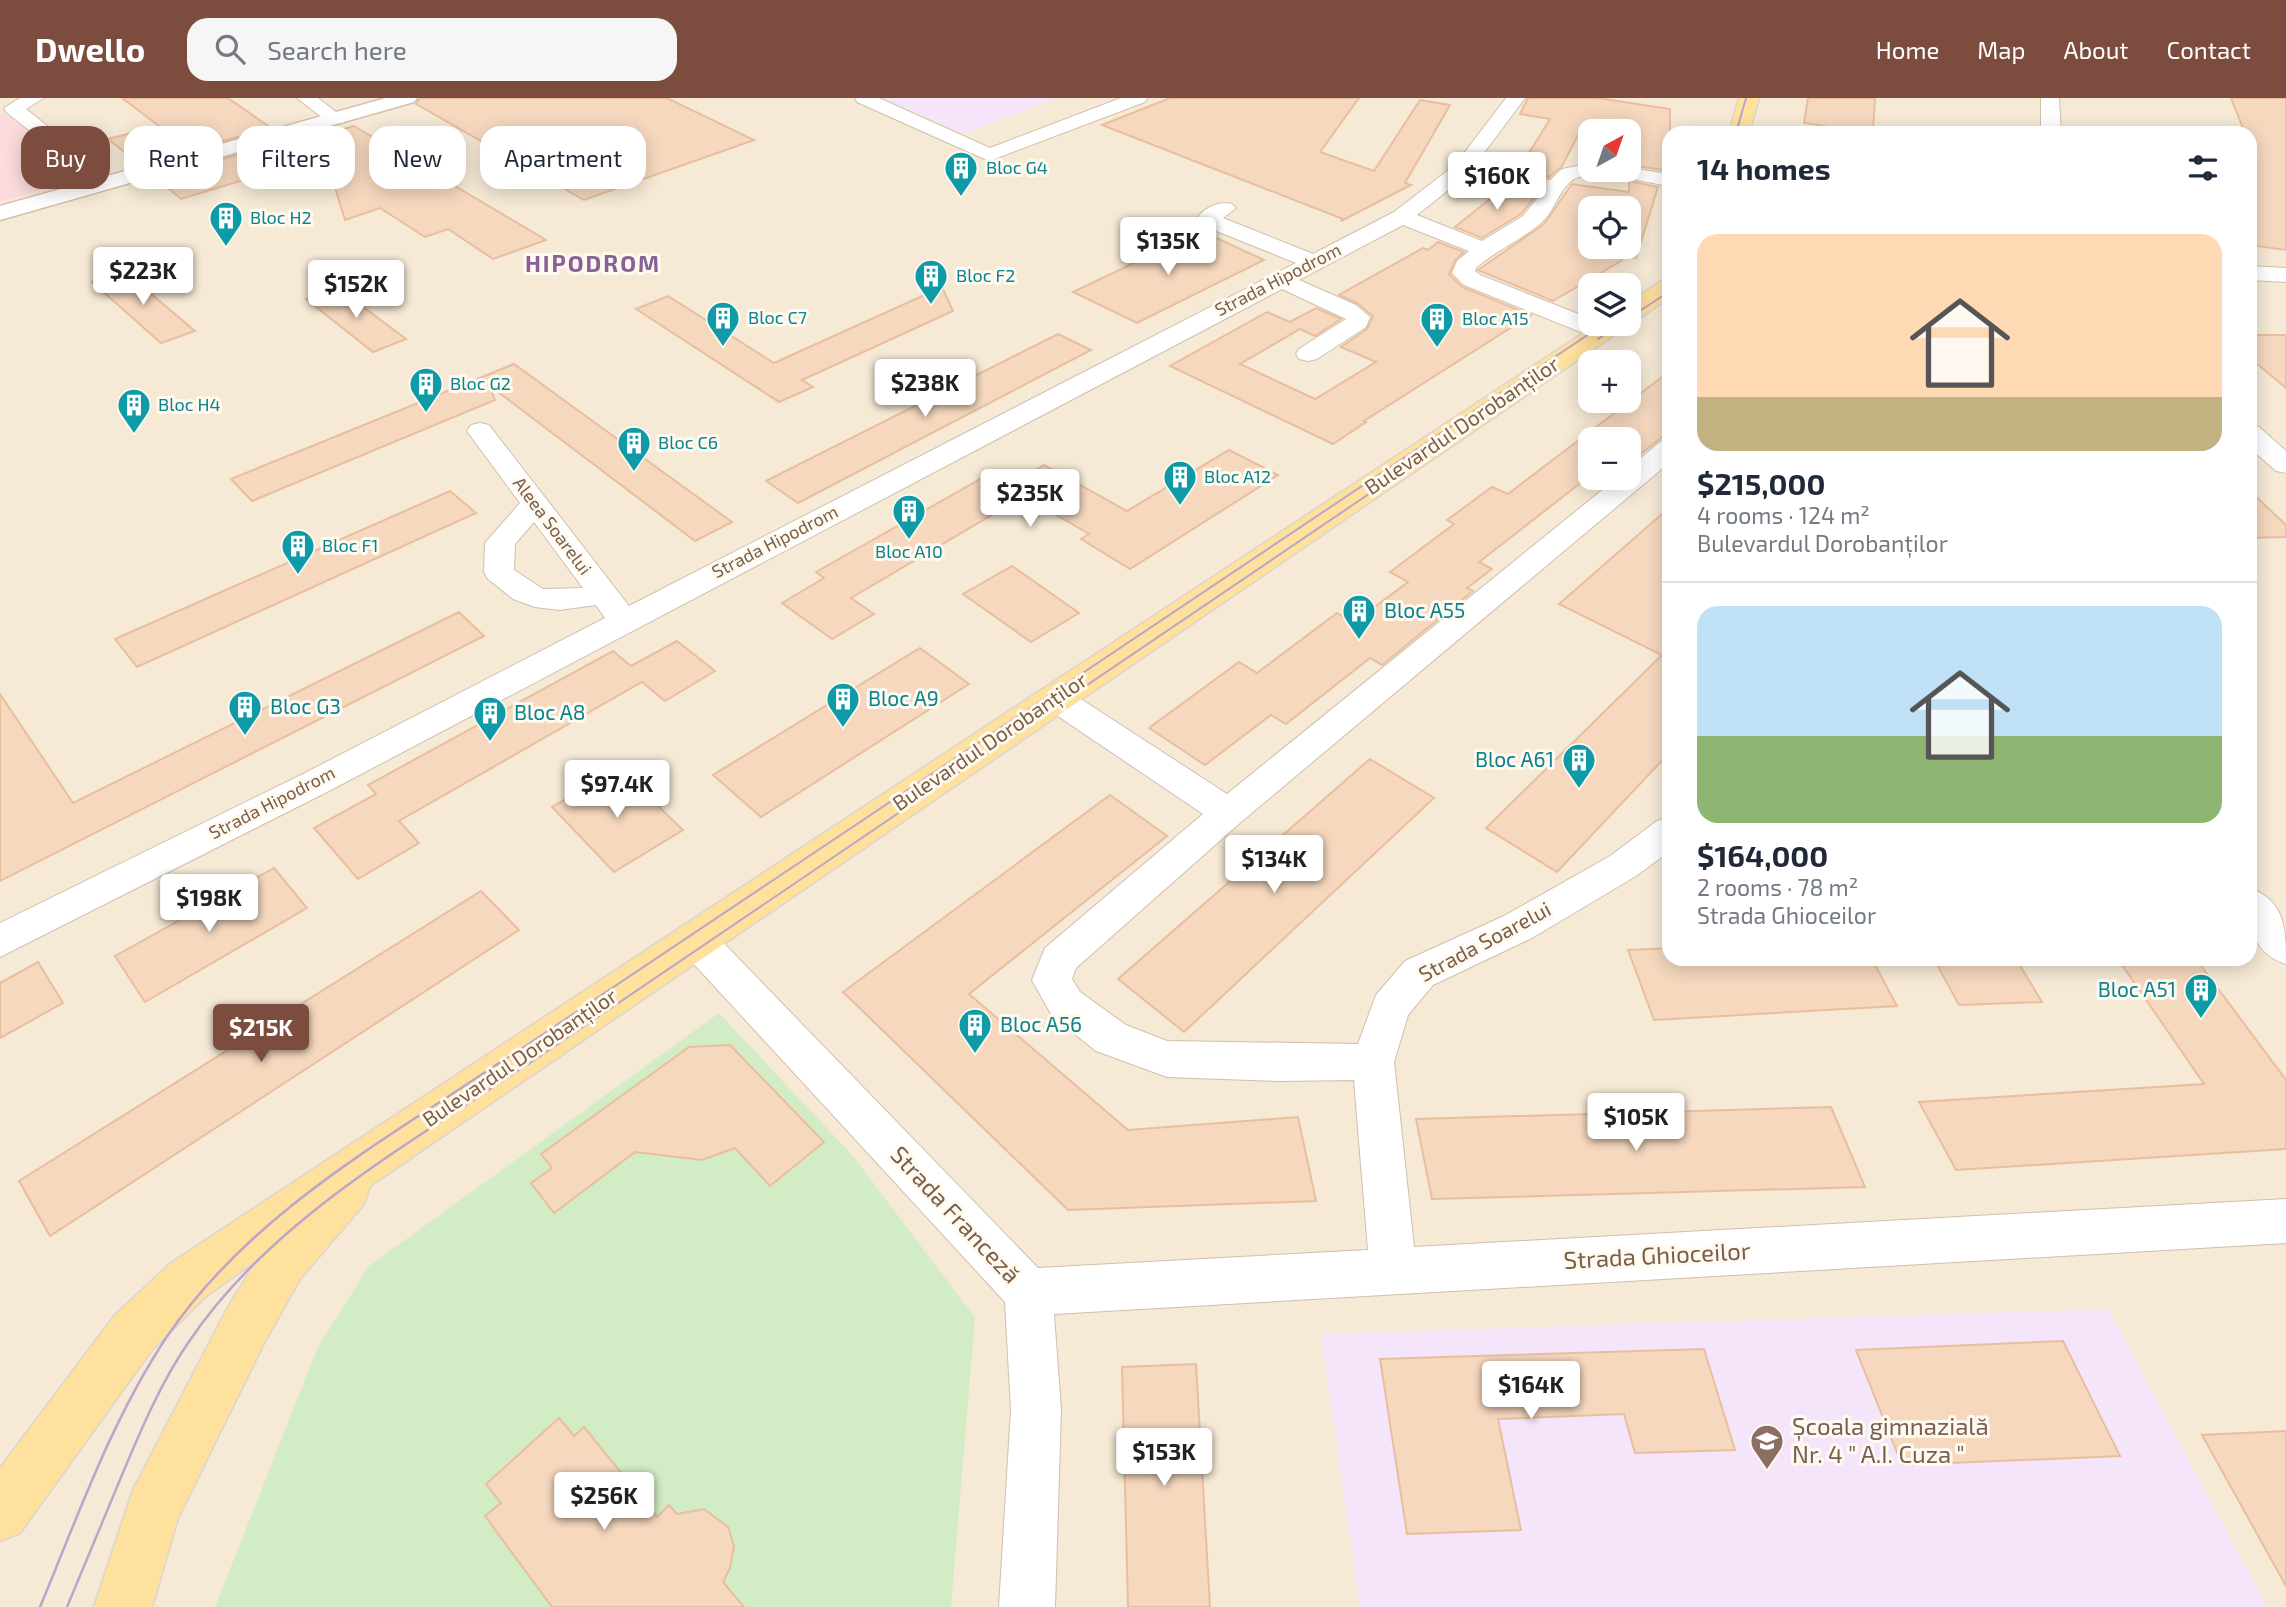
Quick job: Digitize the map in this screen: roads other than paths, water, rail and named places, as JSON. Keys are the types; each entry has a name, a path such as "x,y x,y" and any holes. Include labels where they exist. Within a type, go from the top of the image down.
{"main road":[{"path":"1741,126 1749,98"},
{"name":"Bulevardul Dorobanților","path":"1641,306 1662,291"},
{"name":"Bulevardul Dorobanților","path":"0,1513 133,1333 188,1280 1596,336"},
{"name":"Bulevardul Dorobanților","path":"123,1607 153,1510 245,1327 283,1262 368,1161"}],"street":[{"path":"35,98 13,108 36,126"},
{"path":"306,98 336,119"},
{"path":"110,181 407,98"},
{"path":"864,98 989,155 1138,98"},
{"name":"Strada Hipodrom","path":"0,941 314,783 1402,217 1462,169 1516,98"},
{"path":"2050,98 2051,126"},
{"path":"1462,169 1556,187"},
{"path":"1578,169 1566,173 1536,216 1484,249 1465,266 1463,273 1472,279 1578,312"},
{"path":"1642,176 1662,179"},
{"path":"0,212 81,189"},
{"path":"1225,208 1207,219 1312,262"},
{"path":"1402,217 1484,249"},
{"path":"2257,273 2286,275"},
{"path":"1279,279 1358,317 1358,322 1308,354"},
{"name":"Aleea Soarelui","path":"481,431 623,621"},
{"path":"2257,439 2286,466"},
{"path":"1373,1062 1280,1063 1167,1059 1111,1038 1066,1004 1052,980 1059,958 1228,813 1662,455"},
{"path":"535,503 500,543 499,572 516,590 550,602 603,594"},
{"path":"1055,698 1228,813"},
{"name":"Strada Soarelui","path":"1393,1271 1373,1062 1390,1007 1419,973 1518,927 1623,866 1662,837"},
{"path":"2257,913 2286,948"},
{"name":"Strada Franceză","path":"695,940 1028,1292 1035,1341 1037,1428 1027,1607"},
{"name":"Strada Ghioceilor","path":"1028,1292 2286,1221"}],"tram line":[{"path":"1738,126 1746,98"},
{"path":"1641,310 1662,296"},
{"path":"497,1065 1586,336"},
{"path":"1598,339 1603,336"},
{"path":"527,1065 1444,443"},
{"path":"40,1607 128,1402 166,1338 199,1294 276,1218 363,1153 499,1063"},
{"path":"67,1607 136,1441 160,1391 188,1343 222,1299 259,1258 345,1187 529,1063"}],"place":[{"name":"Bloc G4","path":"961,198"},
{"name":"Bloc H2","path":"226,248"},
{"name":"Bloc F2","path":"931,306"},
{"name":"Bloc C7","path":"723,348"},
{"name":"Bloc A15","path":"1437,349"},
{"name":"Bloc G2","path":"426,414"},
{"name":"Bloc H4","path":"134,435"},
{"name":"Bloc C6","path":"634,473"},
{"name":"Bloc A12","path":"1180,507"},
{"name":"Bloc A10","path":"909,541"},
{"name":"Bloc F1","path":"298,576"},
{"name":"Bloc A55","path":"1359,641"},
{"name":"Bloc A9","path":"843,729"},
{"name":"Bloc G3","path":"245,737"},
{"name":"Bloc A8","path":"490,743"},
{"name":"Bloc A61","path":"1579,790"},
{"name":"Bloc A51","path":"2201,1020"},
{"name":"Bloc A56","path":"975,1055"},
{"name":"Școala gimnazială Nr. 4 \" A.I. Cuza \"","path":"1767,1471"}],"district":[{"name":"HIPODROM","path":"593,264"}]}
